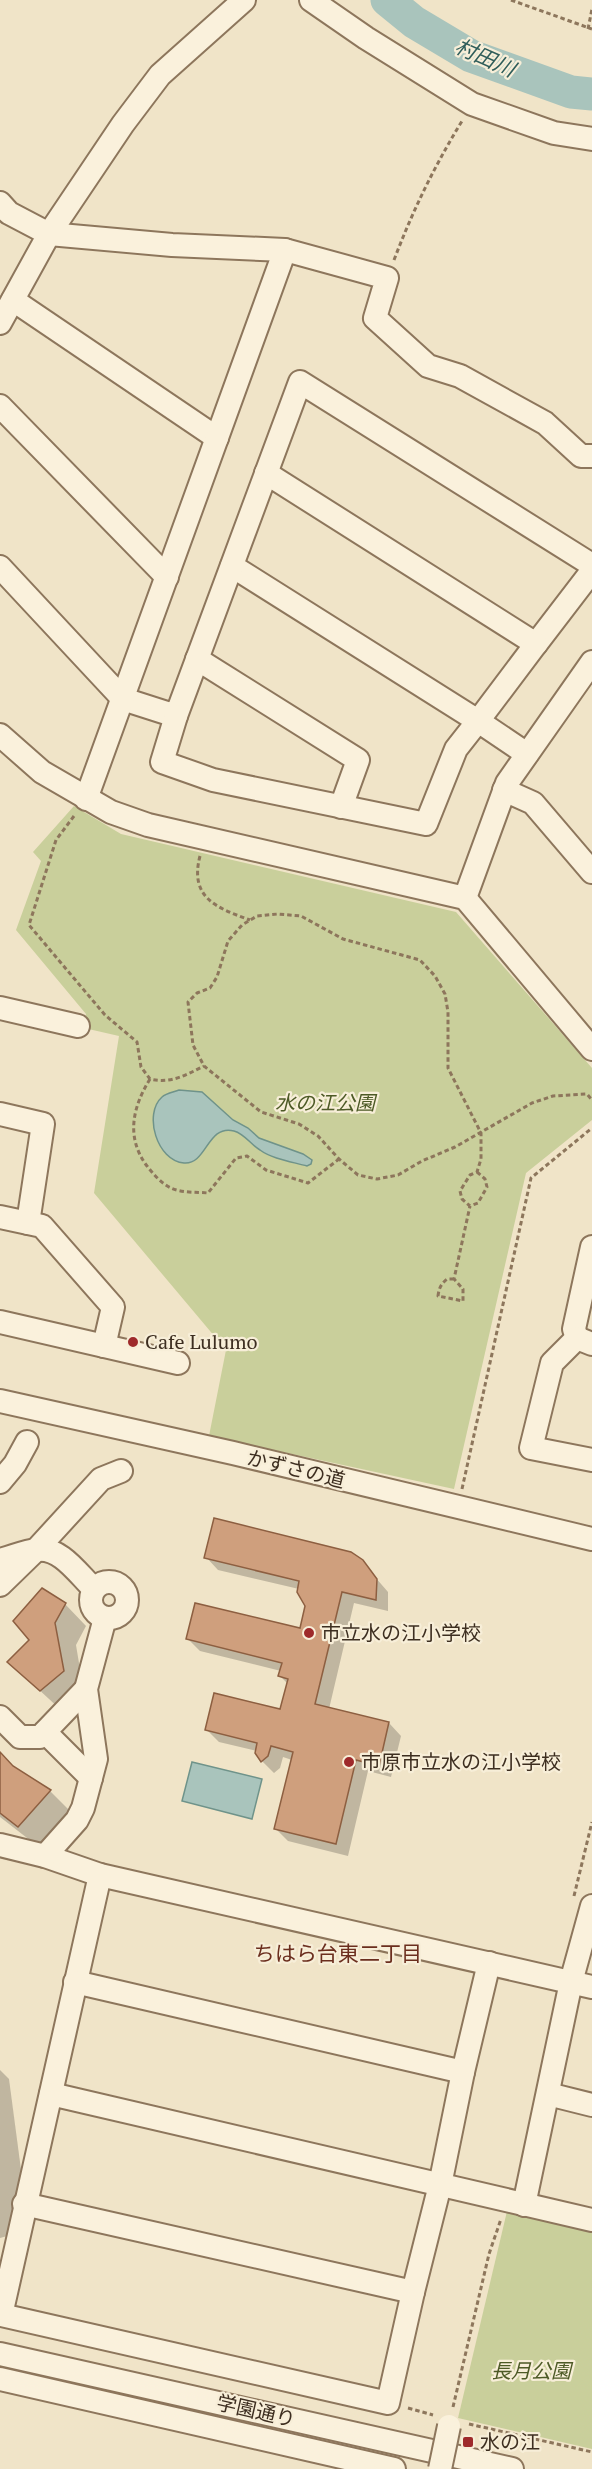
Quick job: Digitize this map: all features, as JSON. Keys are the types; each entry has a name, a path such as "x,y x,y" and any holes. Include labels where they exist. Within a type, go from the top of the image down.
{"street":[{"path":"0,323 49,234 123,124 160,75 244,0"},
{"path":"311,0 366,38 472,104 554,133 592,139"},
{"path":"0,203 9,213 49,234 172,245 285,250 387,278 375,318 428,366 460,376 545,423 581,456 592,456"},
{"path":"86,799 285,250"},
{"path":"13,300 217,438"},
{"path":"592,565 300,382 176,716 162,762 213,780 426,824 456,749 592,571"},
{"path":"0,406 167,577"},
{"path":"266,473 536,644"},
{"path":"232,566 527,754"},
{"path":"0,567 123,699 176,716"},
{"path":"197,659 358,760 341,807"},
{"path":"465,898 504,790 592,662"},
{"path":"0,735 42,772 86,799 111,812 148,825 465,898 592,1049"},
{"path":"504,790 533,803 584,848 592,872"},
{"path":"0,1008 78,1026"},
{"path":"0,1114 43,1124 28,1223"},
{"path":"0,1216 42,1226 113,1307 104,1346"},
{"path":"592,1247 574,1329 584,1341 552,1363 531,1448 592,1460"},
{"path":"0,1322 178,1363"},
{"name":"かずさの道","path":"0,1401 592,1539"},
{"path":"0,1482 15,1464 27,1442"},
{"path":"0,1586 101,1479 121,1471"},
{"path":"0,1560 36,1550 50,1550 58,1554 94,1589"},
{"path":"106,1582 113,1582 124,1590 127,1604 118,1616 105,1618 93,1610 91,1596 94,1589 106,1582"},
{"path":"45,1856 77,1820 83,1808 96,1759 86,1689 105,1618"},
{"path":"0,1717 20,1737 40,1737 86,1689"},
{"path":"45,1732 91,1778"},
{"path":"0,1845 45,1856 100,1875 582,1984"},
{"path":"100,1875 24,2204 7,2252 1,2315 388,2403 440,2185 463,2072 489,1963"},
{"path":"524,2205 549,2094 582,1984 592,1906"},
{"path":"75,1982 463,2072"},
{"path":"51,2094 592,2220"},
{"path":"549,2094 592,2105"},
{"path":"24,2204 413,2292"},
{"name":"学園通り","path":"0,2354 512,2469"},
{"name":"学園通り","path":"0,2379 394,2469"},
{"path":"440,2469 450,2422"}],"path":[{"path":"512,0 590,29 592,9"},
{"path":"387,278 413,210 431,173 472,104"},
{"path":"86,799 56,840 29,925 105,1015 136,1042 141,1067 150,1080 176,1080 204,1066"},
{"path":"206,839 196,871 198,884 205,897 220,909 250,920"},
{"path":"470,1206 462,1199 460,1191 470,1175 477,1172 481,1160 481,1133 448,1068 448,1012 445,994 435,976 420,960 343,939 301,916 278,914 257,916 242,925 228,941 217,977 210,988 197,993 188,1002 193,1045 204,1066 261,1112 299,1124 318,1136 339,1159 358,1175 377,1179 398,1175 481,1133 532,1103 553,1096 587,1094 592,1100"},
{"path":"150,1080 134,1119 133,1137 140,1158 153,1174 171,1188 208,1193 236,1158 247,1156 266,1170 308,1183 339,1159"},
{"path":"457,1508 531,1178 592,1128"},
{"path":"470,1206 478,1203 487,1187 484,1179 477,1172"},
{"path":"454,1279 470,1206"},
{"path":"447,1279 454,1279 463,1289 463,1302 438,1296 439,1288 444,1282 447,1279"},
{"path":"388,2403 450,2422 592,2452"}],"green space":[{"name":"水の江公園","path":"74,806 121,834 456,912 592,1068 592,1120 526,1173 454,1489 209,1436 226,1350 94,1193 119,1036 84,1028 86,1014 16,930 41,861 33,852"},
{"name":"長月公園","path":"508,2207 592,2226 592,2449 458,2418"}],"water":[{"path":"179,1090 202,1092 233,1120 248,1128 259,1138 303,1154 312,1160 311,1164 307,1166 270,1156 238,1132 225,1130 218,1133 192,1162 184,1163 175,1160 160,1146 153,1125 156,1105 162,1097"},
{"path":"192,1762 262,1779 252,1819 182,1801"}],"building":[{"path":"214,1518 351,1552 363,1560 377,1579 376,1600 342,1592 315,1704 389,1722 379,1766 356,1760 336,1844 274,1829 293,1752 271,1746 268,1756 261,1762 255,1753 257,1743 205,1730 214,1693 280,1709 288,1679 278,1676 282,1663 186,1639 195,1603 300,1628 305,1606 297,1592 299,1581 204,1558"},
{"path":"42,1588 66,1603 55,1623 64,1671 40,1691 7,1662 29,1640 13,1621"},
{"path":"0,1752 13,1766 51,1790 18,1827 0,1813"}],"waterway":[{"name":"村田川","path":"387,0 414,22 471,56 571,92 592,94"}],"place":[{"name":"Cafe Lulumo","path":"133,1342"},
{"name":"市立水の江小学校","path":"309,1633"},
{"name":"市原市立水の江小学校","path":"349,1762"},
{"name":"水の江","path":"468,2442"}],"district":[{"name":"ちはら台東二丁目","path":"338,1954"}]}
